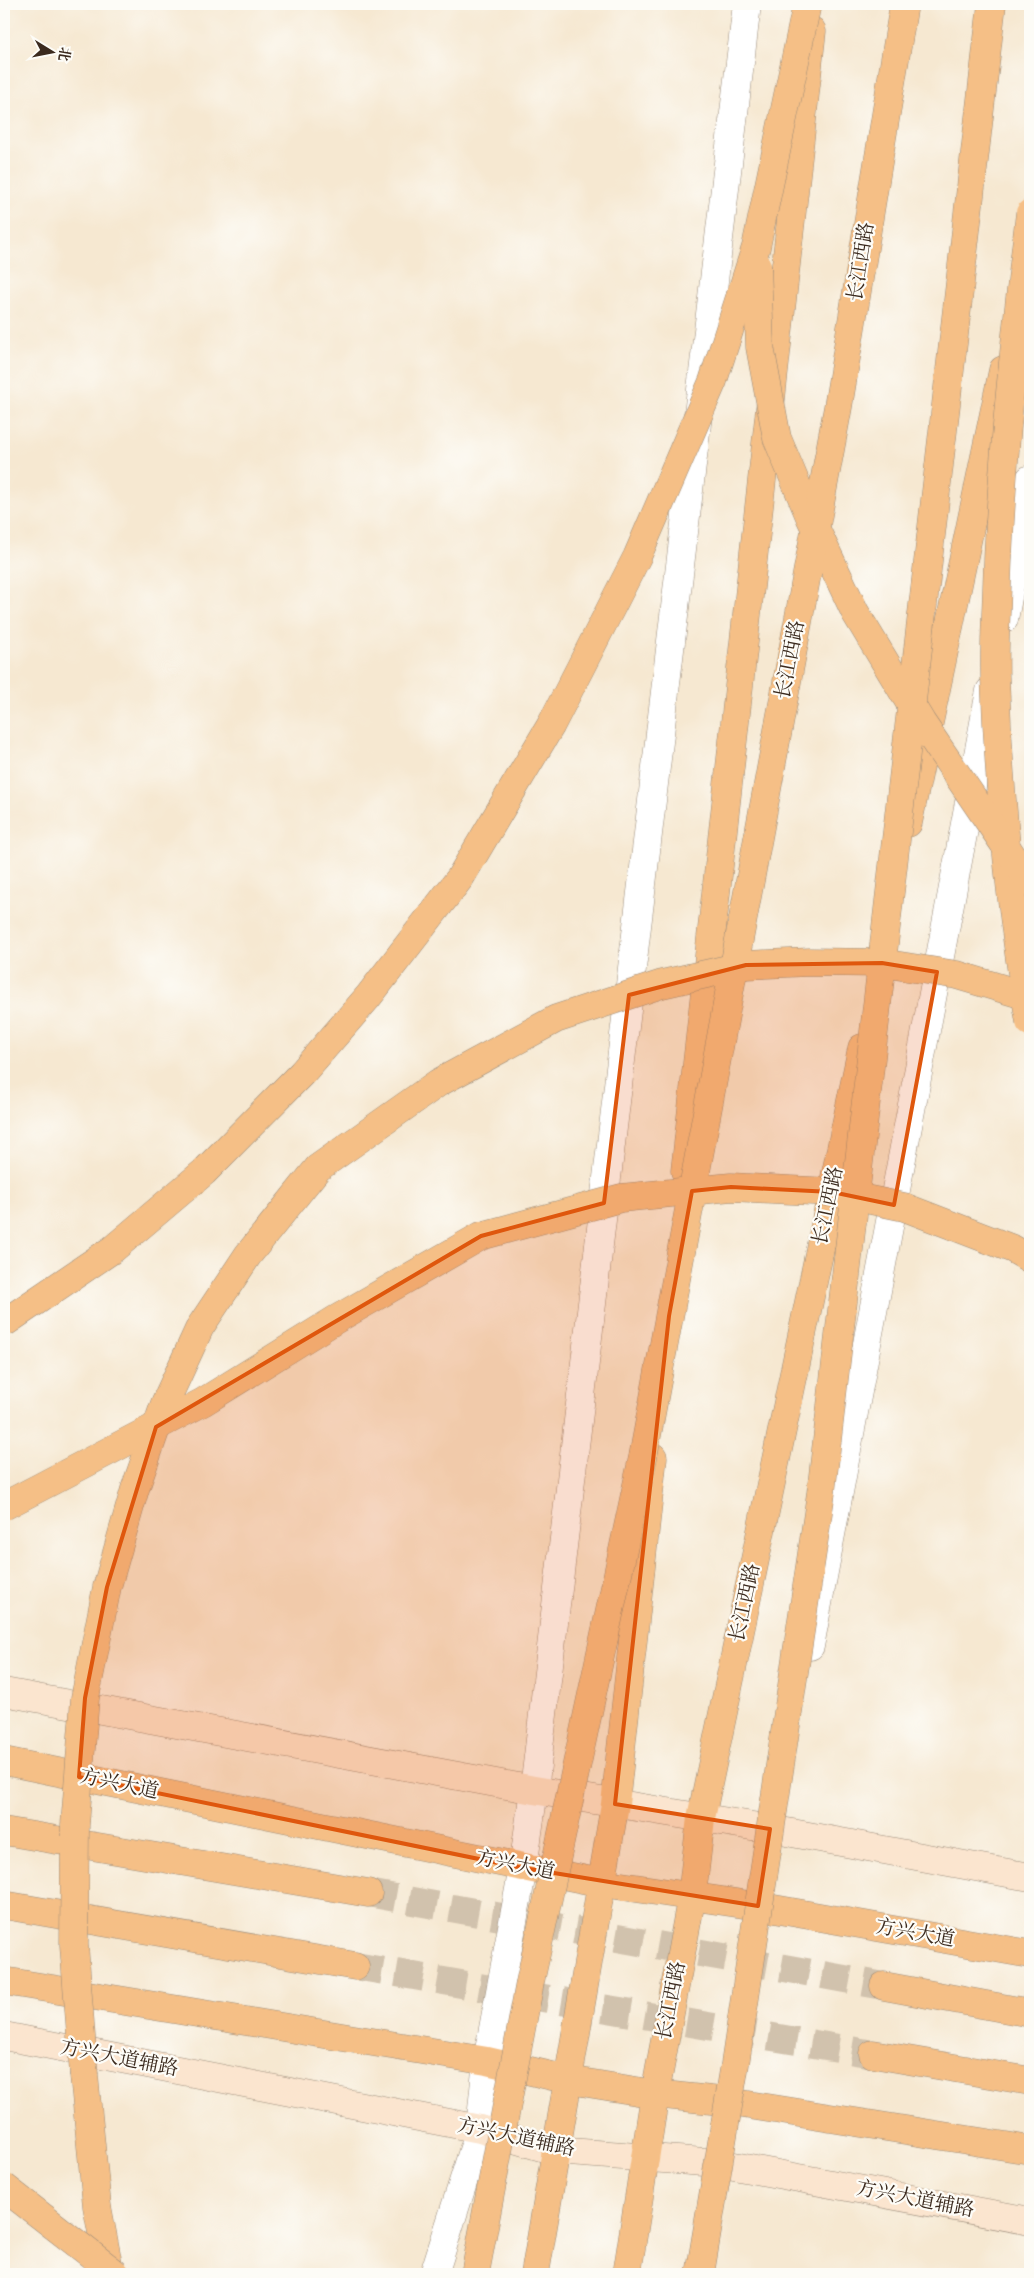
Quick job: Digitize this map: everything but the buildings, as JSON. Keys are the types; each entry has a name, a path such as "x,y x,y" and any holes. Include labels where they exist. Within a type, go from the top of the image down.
{"highway":[{"path":"4,1323 113,1249 204,1172 314,1060 368,997 460,878 551,725 637,557 713,381 756,247 807,4"},
{"path":"535,2274 555,2151 570,2080 615,1804 815,4"},
{"name":"长江西路","path":"475,2274 530,1982 643,1457 838,407 904,4"},
{"name":"长江西路","path":"700,2274 735,2064 821,1492 992,4"},
{"path":"1030,213 1018,310 1000,511 995,676 1004,816 1019,957 1030,1022"},
{"name":"长江西路","path":"627,2274 655,2094 692,1895 702,1818 1030,237"},
{"path":"756,247 760,347 777,438 810,517 856,612 922,723 1030,882"},
{"path":"110,2274 97,2206 74,1945 76,1825 85,1698 107,1587 135,1489 165,1403 200,1327 248,1255 318,1168 438,1083 556,1019 574,1013 662,984 746,965 810,962 882,963 948,973 1030,997"},
{"path":"4,1506 203,1402 335,1320 481,1236 621,1198 731,1188 832,1192 904,1207 1013,1249 1030,1259"},
{"name":"方兴大道","path":"4,1761 602,1883 692,1895 1030,1954"},
{"path":"4,1831 368,1893"},
{"path":"4,1905 355,1966"},
{"path":"4,1981 487,2062 570,2080 655,2094 730,2102 1030,2150"},
{"path":"884,1986 1030,2013"},
{"path":"873,2054 1030,2081"},
{"path":"4,2187 116,2274"}],"street":[{"path":"434,2274 480,2129 487,2062 523,1868 534,1790 747,4"},
{"path":"714,2274 718,2163 776,1830 1030,479"},
{"path":"4,1692 534,1790 776,1830 1030,1877"},
{"name":"方兴大道辅路","path":"4,2036 480,2129 555,2151 718,2163 1030,2221"}],"highlighted area":[{"path":"882,963 937,972 894,1205 832,1192 731,1187 692,1191 669,1316 615,1804 770,1829 758,1906 523,1868 79,1777 85,1698 107,1587 156,1427 481,1236 604,1203 629,995 746,965"}],"tunnel":[{"path":"368,1893 884,1986"},
{"path":"355,1966 873,2054"}]}
